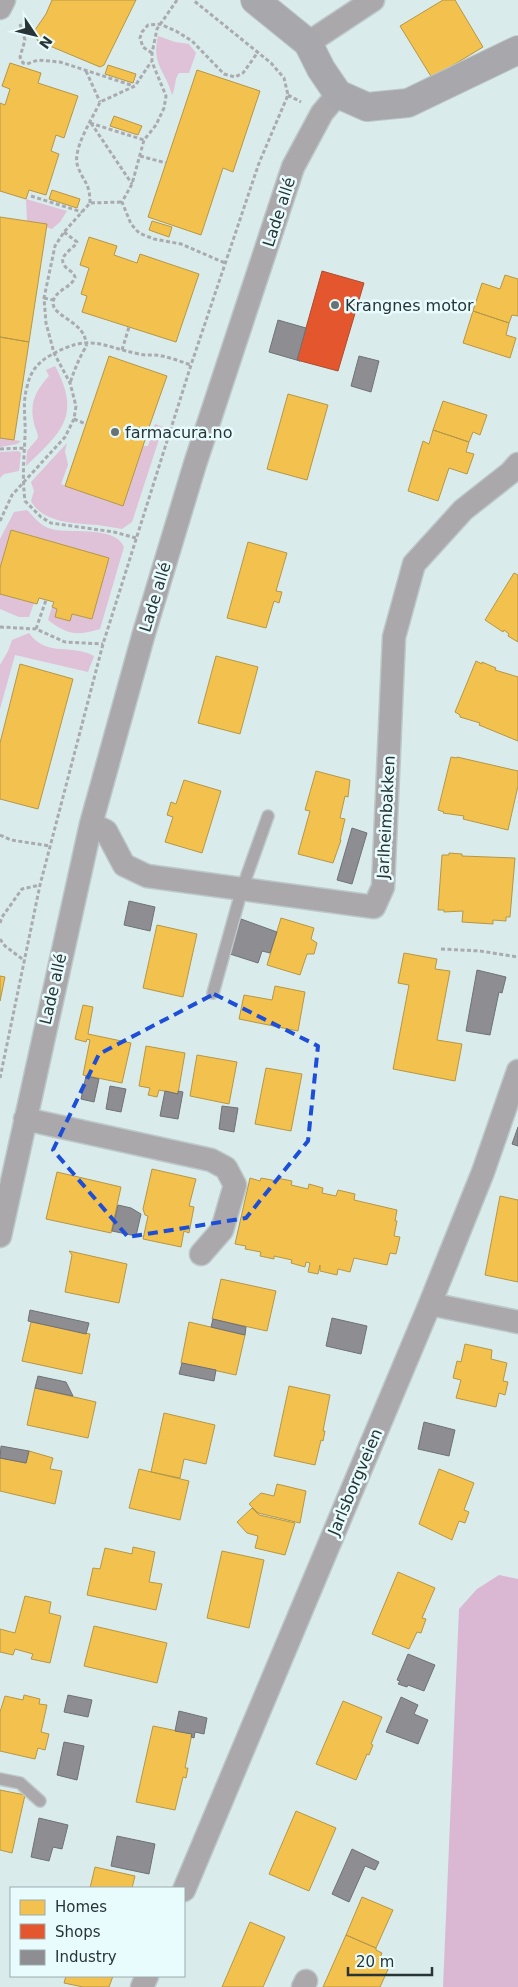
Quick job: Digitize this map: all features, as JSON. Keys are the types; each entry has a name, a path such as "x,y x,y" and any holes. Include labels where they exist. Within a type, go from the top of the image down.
{"street":[{"path":"0,8 4,0"},
{"path":"255,0 308,43 321,69 338,94 367,107 408,103 518,50"},
{"path":"308,43 373,0"},
{"name":"Lade allé","path":"0,1236 24,1119 91,824 144,633 195,464 293,167 322,113 338,94"},
{"name":"Jarlheimbakken","path":"91,824 106,831 124,865 148,876 374,907 383,887 394,637 414,564 463,510 518,464"},
{"name":"Jarlsborgveien","path":"185,1888 430,1304 482,1172 518,1071"},
{"path":"24,1119 211,1160 226,1168 235,1185 222,1230 201,1254"},
{"path":"430,1304 518,1322"}],"lane":[{"path":"213,992 242,889 268,816"},
{"path":"0,1779 20,1783 40,1801"}],"path":[{"path":"122,202 132,184 144,140 156,124 164,108 166,96 152,62 152,53 155,35 160,24 177,0"},
{"path":"0,1078 40,885 103,644 225,263 259,163 288,95 284,78 271,63 193,0"},
{"path":"20,24 25,40 20,57 23,63 27,64 38,60 60,62 135,86"},
{"path":"152,53 143,46 140,38 148,25 160,24 192,41 224,74 235,78 243,73 258,52"},
{"path":"0,521 12,495 65,437 74,419 76,406 70,383 54,353 46,323 44,298 55,246 64,232 90,203 90,189 77,166 76,153 100,102 135,86 152,62"},
{"path":"86,71 100,102"},
{"path":"90,123 144,140"},
{"path":"90,123 132,184"},
{"path":"140,156 166,163"},
{"path":"31,196 82,212"},
{"path":"122,202 131,224 139,233 154,239 181,244 225,263"},
{"path":"90,203 122,202"},
{"path":"64,232 77,242 75,247 65,254 63,259 64,265 73,272 75,277 74,281 60,291 53,300 54,306 58,312 81,328 86,342 86,347 76,364 70,383"},
{"path":"44,298 53,300"},
{"path":"122,350 129,327"},
{"path":"136,538 114,532 51,523 40,517 24,501 24,448 26,436 24,403 27,385 33,370 42,360 68,346 86,342 102,344 142,355 162,356 191,365"},
{"path":"74,419 86,424"},
{"path":"0,449 24,448"},
{"path":"36,629 46,600"},
{"path":"0,632 1,627 36,629 64,642 103,644"},
{"path":"0,835 11,840 50,846"},
{"path":"0,922 22,889 40,885"},
{"path":"0,939 5,946 25,961"},
{"path":"441,949 480,951 518,957"}],"highlighted area":[{"path":"214,994 318,1046 308,1141 246,1218 128,1237 53,1150 99,1054"}],"shaded area":[{"path":"158,36 175,42 189,44 196,53 189,73 179,73 177,75 172,95 156,54"},
{"path":"26,199 67,211 60,222 52,229 27,221"},
{"path":"55,366 63,383 67,398 67,411 64,422 58,433 26,466 27,451 38,438 34,425 33,403 40,386 49,376 46,370"},
{"path":"155,424 163,427 132,522 122,529 61,521 44,514 31,501 34,491 31,482 67,443 65,451 68,465 61,484 123,506 143,446 148,446"},
{"path":"0,438 21,441 17,444 0,447"},
{"path":"18,451 21,453 19,471 4,474 0,478 0,452"},
{"path":"27,510 45,527 56,530 110,535 119,540 124,547 100,629 85,633 73,633 61,629 48,620 52,607 57,609 55,617 70,621 72,614 92,619 109,558 11,530 0,568 0,539 14,512"},
{"path":"0,594 34,603 29,617 19,617 0,609"},
{"path":"29,633 36,641 51,648 76,650 94,656 88,672 15,655 0,709 0,665 12,640"},
{"path":"499,1575 518,1579 518,1987 443,1987 459,1609 477,1589"}],"building: Homes":[{"path":"52,0 136,0 104,65 100,67 38,41 35,36 35,30 46,14"},
{"path":"443,0 455,0 483,47 432,78 400,26"},
{"path":"10,63 41,73 38,83 78,96 64,138 56,135 51,151 59,154 46,195 29,190 26,199 0,191 0,103 5,105 10,89 2,86"},
{"path":"108,65 136,74 133,83 105,74"},
{"path":"197,70 260,91 233,172 223,168 201,235 148,217"},
{"path":"114,116 142,126 138,135 110,126"},
{"path":"52,190 80,199 77,208 49,199"},
{"path":"0,217 47,224 29,342 0,337"},
{"path":"152,221 172,227 169,237 149,230"},
{"path":"89,237 117,246 114,255 137,263 140,254 199,274 176,342 82,312 87,296 81,294 89,268 80,265"},
{"path":"505,275 518,279 518,316 512,315 509,323 473,311 482,283 500,289"},
{"path":"473,311 509,323 506,335 516,338 510,358 463,343"},
{"path":"0,337 29,342 14,440 0,438"},
{"path":"109,356 167,376 148,430 139,427 135,436 145,440 123,506 65,486"},
{"path":"288,394 328,405 307,480 267,469"},
{"path":"443,401 487,415 480,435 473,432 469,442 433,430"},
{"path":"433,430 469,442 466,452 474,454 467,474 449,468 438,501 408,491 423,441 429,444"},
{"path":"11,530 109,558 92,619 72,614 70,621 55,617 57,609 52,607 54,602 39,598 37,604 0,594 0,568"},
{"path":"248,542 287,553 276,591 282,592 279,603 274,601 266,628 227,618"},
{"path":"514,573 518,575 518,642 508,636 509,634 504,630 503,632 485,620"},
{"path":"216,656 258,667 240,734 198,723"},
{"path":"476,661 496,668 495,670 518,677 518,741 479,725 480,723 460,717 455,712"},
{"path":"20,664 73,679 38,809 0,799 0,743"},
{"path":"451,757 518,771 518,786 508,830 463,819 464,816 443,813 438,810"},
{"path":"316,771 350,780 348,797 345,796 340,818 345,819 341,840 333,863 298,854 310,811 305,810"},
{"path":"184,780 221,791 202,853 165,842 173,817 167,815 171,802 176,804"},
{"path":"449,853 462,854 462,856 515,858 510,917 506,917 506,921 493,920 493,924 462,922 463,911 444,912 444,910 438,910 442,855 449,855"},
{"path":"281,918 314,928 311,939 317,943 314,954 307,954 300,975 267,965"},
{"path":"157,925 197,934 183,997 143,988"},
{"path":"404,953 437,959 435,969 450,971 437,1040 462,1044 455,1081 393,1069 409,985 398,983"},
{"path":"0,976 5,977 0,1001"},
{"path":"275,986 305,992 298,1031 239,1019 244,995 272,1000"},
{"path":"83,1005 93,1007 88,1034 131,1043 122,1083 83,1075 90,1040 87,1039 86,1042 75,1039"},
{"path":"146,1046 185,1053 178,1094 159,1090 157,1097 148,1095 150,1088 139,1086"},
{"path":"197,1055 237,1062 229,1104 190,1096"},
{"path":"266,1068 302,1074 291,1131 255,1124"},
{"path":"152,1169 196,1179 189,1206 194,1207 189,1233 184,1231 181,1247 143,1239 148,1216 145,1215 143,1209"},
{"path":"57,1172 121,1187 111,1233 46,1219"},
{"path":"250,1178 260,1181 261,1178 277,1181 277,1178 292,1181 291,1185 308,1189 309,1184 323,1188 322,1193 336,1196 338,1190 355,1194 354,1200 397,1210 394,1236 400,1237 396,1254 390,1253 387,1265 354,1258 350,1272 338,1269 337,1275 320,1271 320,1265 318,1274 308,1272 310,1263 306,1262 305,1267 291,1263 292,1260 274,1256 274,1259 260,1256 261,1252 245,1249 246,1246 235,1244"},
{"path":"500,1196 518,1200 518,1282 485,1275"},
{"path":"69,1251 127,1264 119,1303 65,1292 72,1255"},
{"path":"221,1279 276,1291 267,1331 212,1319"},
{"path":"31,1322 90,1334 82,1374 22,1361"},
{"path":"189,1322 245,1335 236,1375 181,1363"},
{"path":"465,1344 492,1350 491,1359 507,1363 503,1381 508,1382 505,1395 499,1393 496,1407 456,1398 461,1380 453,1378 457,1361 461,1362"},
{"path":"289,1386 330,1395 323,1431 325,1431 323,1441 321,1440 315,1465 274,1456"},
{"path":"35,1388 96,1402 88,1438 27,1425"},
{"path":"164,1413 215,1425 206,1464 184,1459 180,1478 151,1472"},
{"path":"29,1451 53,1458 50,1469 62,1471 55,1504 0,1491 0,1458 26,1463"},
{"path":"139,1469 189,1481 180,1520 129,1508"},
{"path":"439,1469 474,1483 464,1510 469,1512 465,1523 459,1521 452,1540 419,1524"},
{"path":"277,1484 306,1491 300,1523 258,1513 249,1504 261,1493 274,1496"},
{"path":"252,1508 259,1515 295,1523 285,1555 255,1548 258,1536 247,1533 237,1522"},
{"path":"133,1547 155,1552 149,1582 162,1584 156,1610 87,1595 93,1568 100,1569 105,1548 132,1554"},
{"path":"222,1551 264,1560 249,1628 207,1618"},
{"path":"398,1572 435,1588 422,1618 426,1619 421,1633 417,1632 409,1649 372,1634"},
{"path":"25,1596 51,1602 49,1613 61,1616 50,1663 31,1659 33,1654 15,1649 13,1655 0,1652 0,1629 15,1633"},
{"path":"94,1626 167,1643 157,1683 84,1666"},
{"path":"24,1695 40,1699 39,1704 47,1705 41,1732 49,1734 45,1750 38,1748 35,1759 0,1751 0,1712 5,1696 23,1700"},
{"path":"343,1701 382,1717 371,1744 373,1745 369,1755 367,1754 356,1780 316,1764"},
{"path":"153,1726 192,1734 185,1768 188,1768 186,1778 183,1777 175,1810 136,1802"},
{"path":"0,1790 25,1795 12,1853 0,1850"},
{"path":"296,1811 336,1828 309,1891 269,1874"},
{"path":"95,1867 135,1876 132,1887 90,1887"},
{"path":"362,1897 393,1910 376,1948 346,1935"},
{"path":"250,1922 285,1937 263,1987 222,1987"},
{"path":"346,1935 376,1948 376,1950 382,1953 379,1960 390,1965 380,1987 323,1987"},
{"path":"66,1977 113,1977 109,1987 83,1987 64,1983"}],"building: Shops":[{"name":"Krangnes motor","path":"322,271 364,283 338,371 297,360"}],"building: Industry":[{"path":"278,320 306,328 297,360 300,361 269,352"},
{"path":"359,356 379,361 371,392 351,386"},
{"path":"352,828 367,833 352,884 337,880"},
{"path":"129,901 155,907 150,931 124,925"},
{"path":"241,919 277,932 270,953 262,951 258,963 230,954"},
{"path":"477,970 506,977 502,993 499,992 490,1035 466,1031"},
{"path":"86,1076 99,1079 94,1102 81,1099"},
{"path":"110,1086 126,1089 121,1112 106,1109"},
{"path":"165,1091 178,1094 178,1091 183,1092 178,1119 160,1116"},
{"path":"222,1106 238,1108 234,1132 219,1129"},
{"path":"518,1127 518,1146 512,1144"},
{"path":"118,1205 131,1208 141,1214 136,1236 112,1231"},
{"path":"30,1310 89,1323 86,1334 28,1321"},
{"path":"332,1318 367,1326 361,1354 326,1346"},
{"path":"213,1319 246,1327 245,1335 211,1327"},
{"path":"182,1363 216,1370 214,1381 179,1374"},
{"path":"38,1376 66,1382 73,1396 35,1388"},
{"path":"424,1422 455,1430 449,1456 418,1449"},
{"path":"1,1446 29,1451 26,1463 0,1458"},
{"path":"408,1654 435,1665 424,1691 408,1685 407,1687 398,1684 400,1681 397,1680"},
{"path":"68,1695 92,1700 88,1717 64,1712"},
{"path":"401,1697 418,1705 414,1714 428,1720 418,1744 386,1732"},
{"path":"179,1711 207,1718 204,1734 195,1732 194,1738 191,1737 192,1734 175,1731"},
{"path":"64,1742 84,1746 77,1780 57,1775"},
{"path":"39,1818 68,1825 62,1849 53,1847 49,1861 31,1857"},
{"path":"117,1836 155,1844 149,1874 111,1866"},
{"path":"352,1849 379,1862 375,1870 365,1866 349,1902 332,1894"}],"place":[{"name":"Krangnes motor","path":"335,305"},
{"name":"farmacura.no","path":"115,432"}]}
